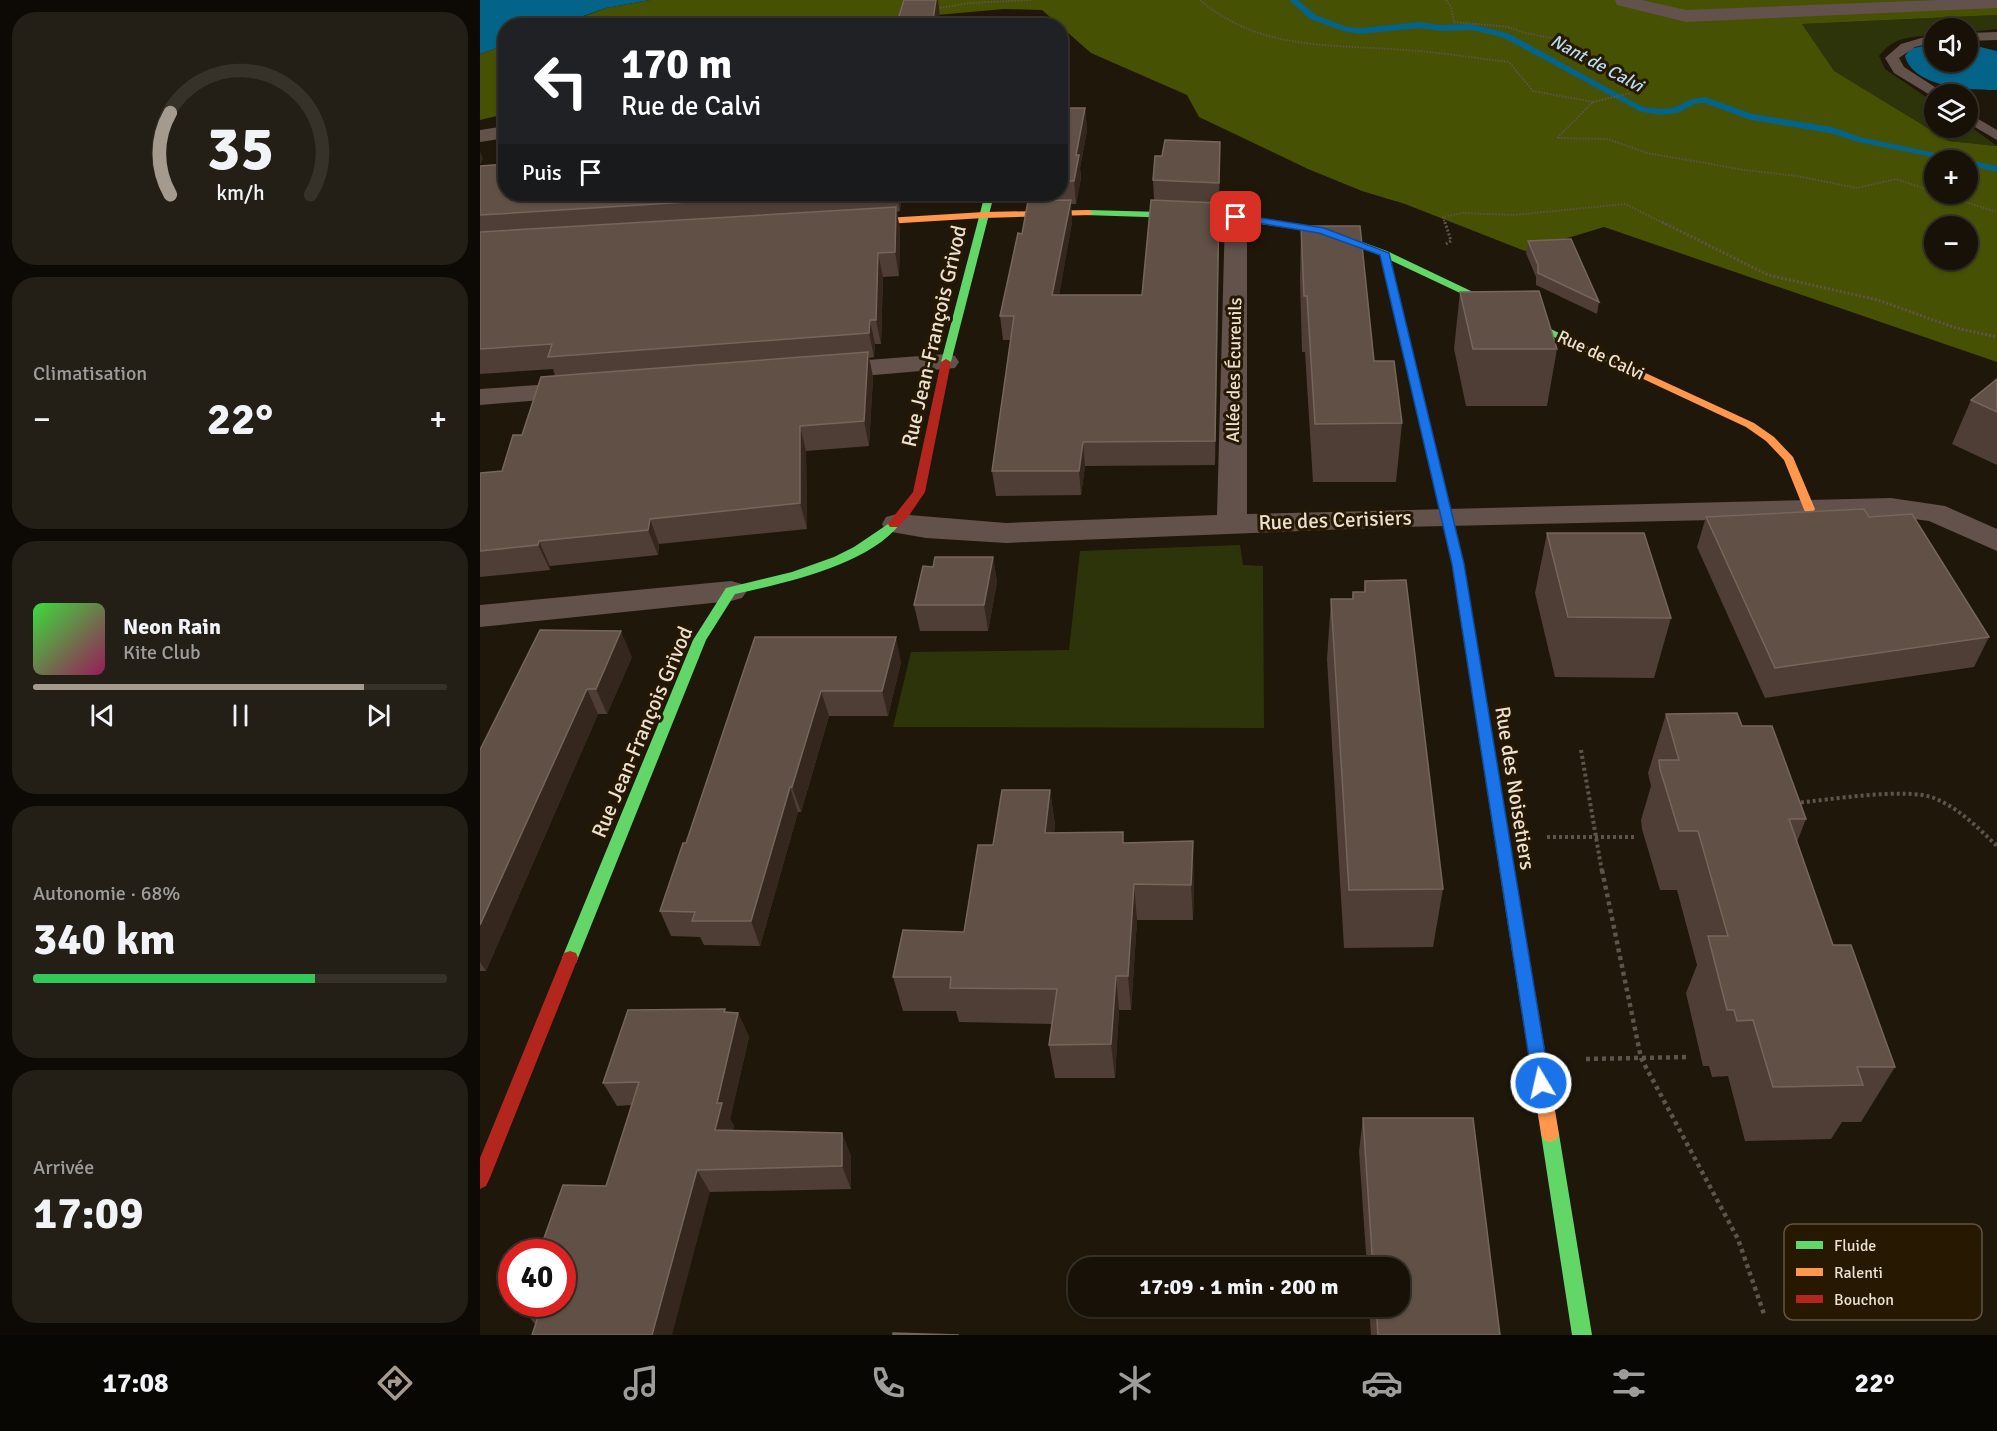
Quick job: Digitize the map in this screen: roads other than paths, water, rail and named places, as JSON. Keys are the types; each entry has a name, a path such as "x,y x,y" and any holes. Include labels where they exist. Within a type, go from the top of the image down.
{"street":[{"path":"1623,1 1686,16 1997,3"},
{"path":"480,136 498,133"},
{"name":"Rue Jean-François Grivod","path":"480,1180 700,640 731,591 803,572 850,554 897,524 911,509 919,492 946,362 988,201"},
{"name":"Rue de Calvi","path":"838,224 984,214 1113,212 1236,217 1321,230 1384,253 1750,425 1770,439 1788,459 1809,509"},
{"name":"Allée des Écureuils","path":"1232,524 1236,217"},
{"name":"Rue des Noisetiers","path":"1384,253 1449,518 1582,1335"},
{"path":"802,373 946,362"},
{"path":"480,397 611,387"},
{"path":"1809,509 1891,507 1918,509 1935,513 1997,542"},
{"name":"Rue des Cerisiers","path":"897,524 926,528 1006,532 1809,509"},
{"path":"480,616 731,591"}],"lane":[{"path":"1978,37 1997,36"},
{"path":"1924,40 1899,49 1892,58 1899,70 1924,86"},
{"path":"1978,124 1997,136"}],"water":[{"path":"480,0 650,0 606,8 578,18 498,18 498,48 480,54"},
{"path":"1924,46 1924,72 1978,72 1978,46 1997,51 1997,90 1978,89 1978,84 1941,84 1931,81 1910,67 1905,56 1910,49"}],"waterway":[{"name":"Nant de Calvi","path":"1293,0 1313,17 1346,29 1361,31 1419,25 1441,28 1471,27 1505,35 1641,109 1662,112 1678,110 1692,102 1705,100 1751,117 1832,130 1858,139 1924,153"},
{"name":"Nant de Calvi","path":"1978,164 1997,169"}]}
